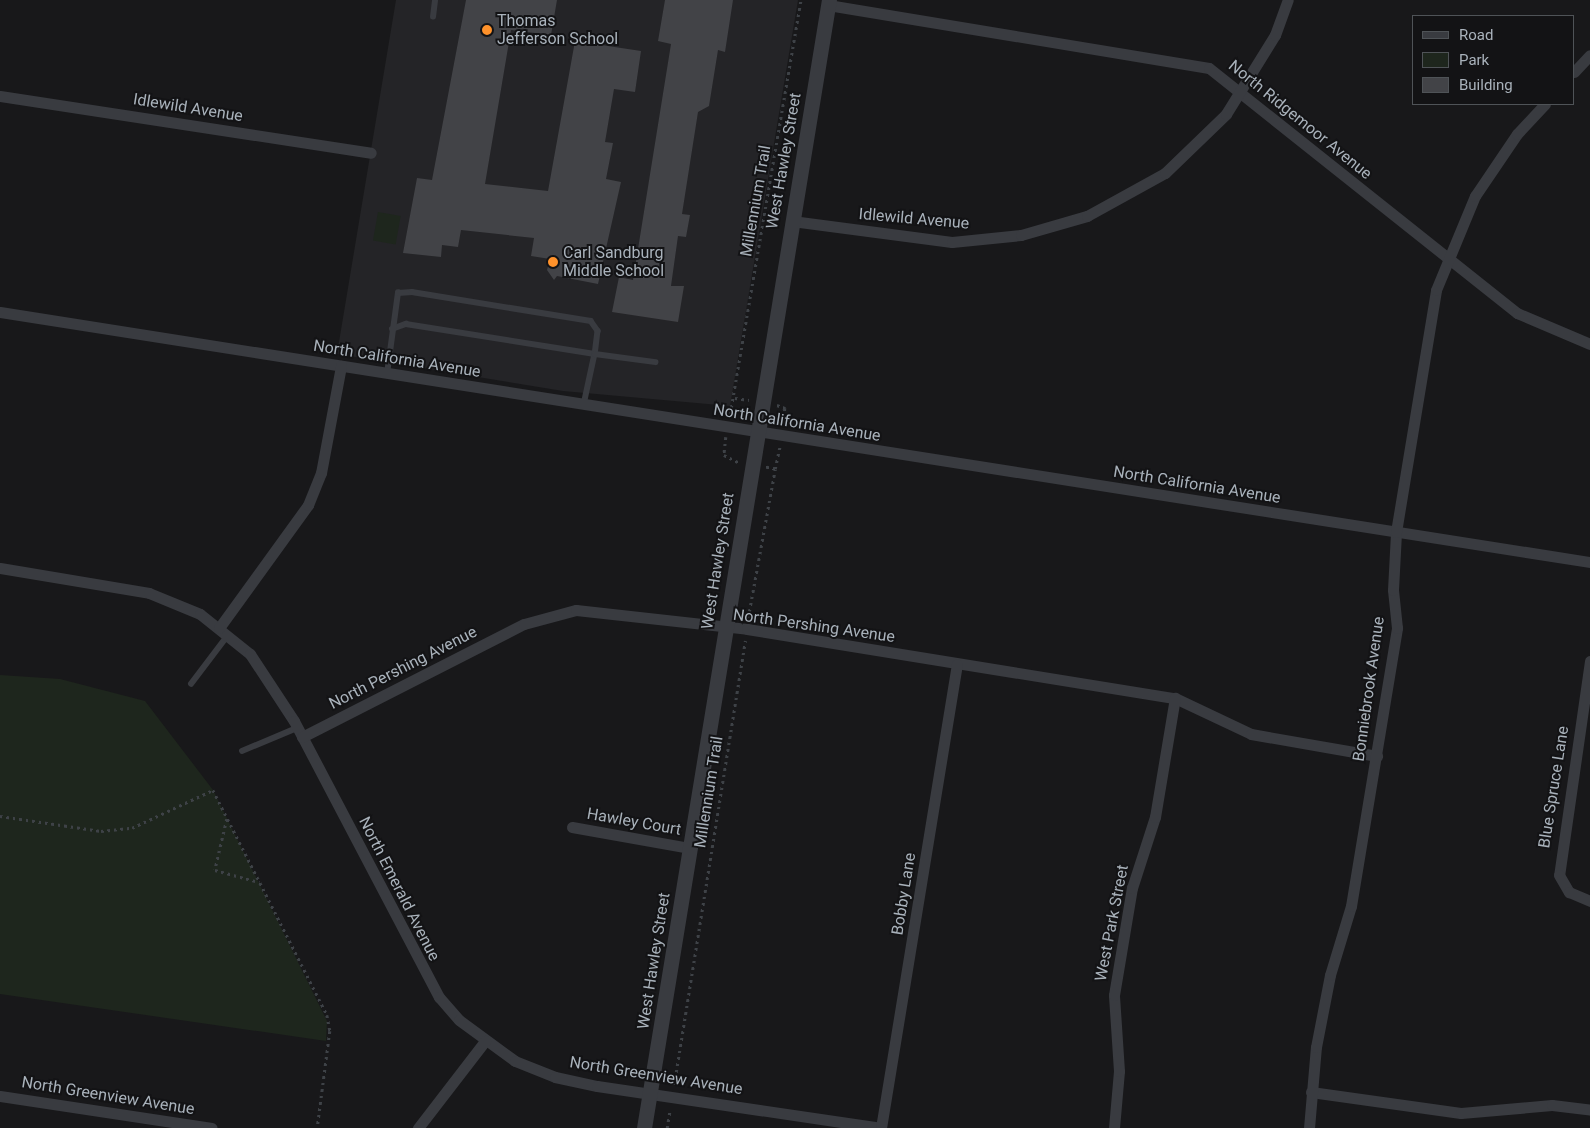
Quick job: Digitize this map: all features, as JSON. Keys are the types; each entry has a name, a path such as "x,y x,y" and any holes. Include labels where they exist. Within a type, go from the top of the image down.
{"street":[{"name":"Idlewild Avenue","path":"792,221 952,242 1058,226 1143,188 1165,173 1226,114 1242,93 1275,35 1288,0"},
{"name":"North Ridgemoor Avenue","path":"829,3 1196,64 1242,93 1517,314 1590,344"},
{"name":"West Hawley Street","path":"644,1128 829,3"},
{"path":"1575,71 1590,54"},
{"name":"Idlewild Avenue","path":"0,96 371,153"},
{"name":"Bonniebrook Avenue","path":"1309,1128 1311,1092 1328,984 1351,906 1397,628 1393,590 1396,532 1425,337 1446,258 1495,164 1544,105"},
{"name":"North California Avenue","path":"0,312 757,433 1590,562"},
{"path":"224,631 308,505 321,473 341,366"},
{"path":"0,568 149,593 200,614 224,631 272,681 300,733"},
{"name":"North Pershing Avenue","path":"300,733 524,624 576,610 623,612 725,629 747,629 1175,698 1251,734 1377,756"},
{"name":"Blue Spruce Lane","path":"1590,661 1559,875 1569,892 1590,901"},
{"name":"Bobby Lane","path":"881,1128 957,664"},
{"name":"West Park Street","path":"1114,1128 1119,1071 1114,994 1132,888 1155,817 1175,698"},
{"name":"North Emerald Avenue","path":"300,733 419,966 459,1020 485,1041"},
{"name":"Hawley Court","path":"572,827 690,848"},
{"path":"418,1128 485,1041"},
{"name":"North Greenview Avenue","path":"485,1041 515,1060 555,1077 650,1093 672,1093 881,1128"},
{"path":"1311,1092 1461,1113 1552,1105 1590,1110"},
{"name":"North Greenview Avenue","path":"0,1096 212,1128"}],"lane":[{"path":"433,17 435,0"},
{"path":"387,374 398,293 412,292 592,321 598,331 596,354 584,405"},
{"path":"392,329 406,324 655,362"},
{"path":"190,684 224,631"},
{"path":"242,751 300,733"}],"path":[{"name":"Millennium Trail","path":"732,406 735,398 801,0"},
{"path":"735,398 742,398"},
{"path":"781,406 786,413"},
{"path":"724,447 724,455 730,461"},
{"name":"Millennium Trail","path":"667,1128 747,629 775,469 779,457"},
{"path":"767,467 775,469"},
{"path":"0,816 101,831 132,828 213,790 327,1015 330,1031 318,1124"},
{"path":"227,818 215,870 259,882"}],"shaded area":[{"name":"Carl Sandburg Middle School","path":"396,0 798,0 730,406 563,391 337,354"}],"green space":[{"path":"378,212 401,216 396,245 373,241"},
{"path":"0,675 60,679 145,701 213,790 327,1021 326,1041 0,994"}],"building":[{"path":"466,0 557,0 551,35 511,30 485,184 548,191 575,41 641,51 635,92 614,89 605,142 613,143 606,179 621,182 598,284 557,276 554,280 547,270 550,259 531,256 534,238 461,230 458,247 442,245 441,257 403,253 417,178 432,180"},
{"path":"665,0 733,0 725,52 718,50 709,106 698,112 682,214 690,215 686,237 678,236 671,286 684,286 678,322 612,312 619,277 633,280 671,44 658,41"}],"place":[{"name":"Thomas Jefferson School","path":"487,30"},
{"name":"Carl Sandburg Middle School","path":"553,262"}]}
